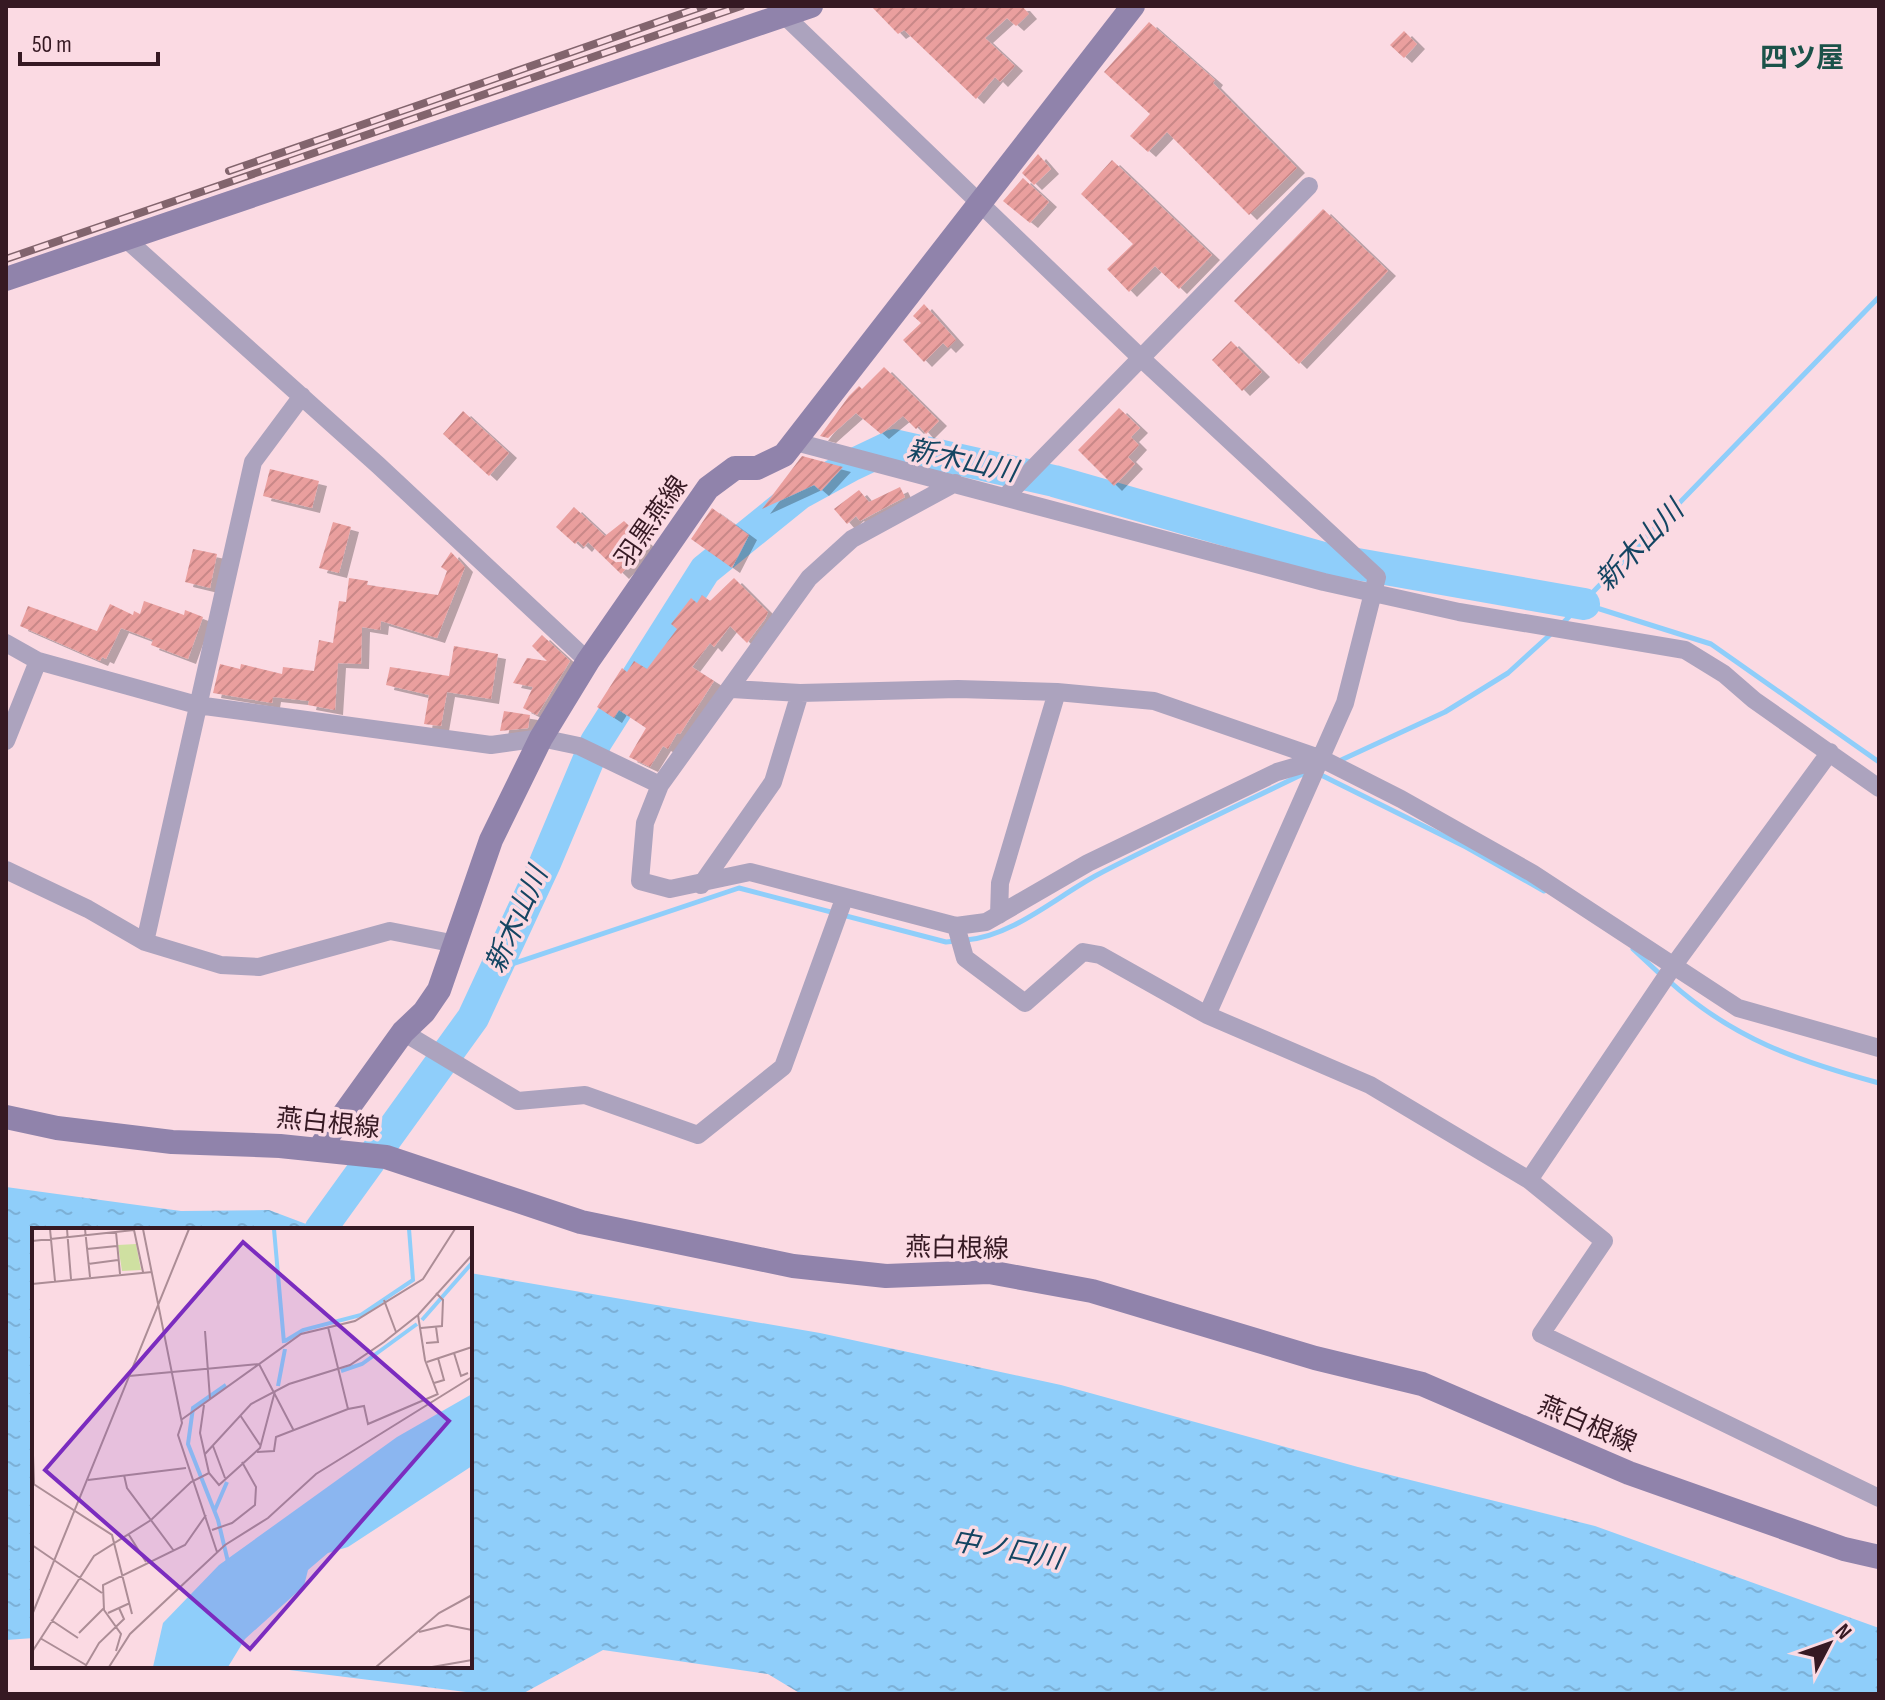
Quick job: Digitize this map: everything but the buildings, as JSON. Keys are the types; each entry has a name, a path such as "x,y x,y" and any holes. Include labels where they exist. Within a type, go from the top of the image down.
{"main road":[{"path":"6,279 811,6"},
{"name":"羽黒燕線","path":"318,1150 403,1032 424,1012 439,990 491,840 541,738 588,661 717,478 735,468 757,468 784,455 1133,6"},
{"name":"燕白根線","path":"6,1117 57,1128 172,1142 386,1157 581,1222 793,1266 886,1276 989,1272 1092,1291 1315,1358 1422,1384 1629,1473 1844,1549 1879,1557"}],"street":[{"path":"784,15 1143,360 1377,577 1376,593 1345,703 1207,1015"},
{"path":"1006,496 1143,360 1309,186"},
{"path":"126,239 302,396 588,661"},
{"path":"145,942 253,462 302,396"},
{"path":"792,441 1324,582 1459,612 1685,650 1724,674 1754,700 1879,788"},
{"path":"955,483 852,539 809,578 660,785 645,823 640,881 670,889 701,885 750,872 956,926 986,922 1088,863 1277,772 1322,759"},
{"path":"6,643 38,661 197,705 491,745 541,738 579,746 660,785"},
{"path":"6,741 38,661"},
{"path":"732,689 800,693 958,689 1057,692 1154,701 1322,759 1532,873 1738,1008 1879,1048"},
{"path":"999,915 1000,883 1057,692"},
{"path":"701,885 773,782 800,693"},
{"path":"1529,1180 1674,965 1830,752"},
{"path":"6,870 145,942 221,965 259,967 390,931 456,944"},
{"path":"403,1032 518,1101 564,1100 585,1095 698,1135 783,1067 844,899"},
{"path":"956,926 965,958 1025,1003 1083,952 1100,955 1207,1015 1370,1085 1529,1180 1604,1241 1541,1334 1879,1498"}],"water":[{"path":"6,1187 181,1211 269,1210 317,1228 32,1228 32,1638 6,1640"},
{"name":"中ノ口川","path":"472,1273 820,1333 1061,1385 1358,1467 1595,1526 1879,1628 1879,1694 801,1694 768,1674 603,1650 522,1694 482,1694 273,1668 472,1668"}],"waterway":[{"name":"新木山川","path":"1562,624 1879,297"},
{"name":"新木山川","path":"321,1228 473,1018 545,863 596,742 705,570 799,494 852,465 894,445 1054,481 1323,558 1584,604"},
{"path":"1584,604 1711,644 1879,762"},
{"path":"1339,761 1445,712 1508,673 1552,633"},
{"path":"966,940 1001,931 1097,875 1307,772"},
{"path":"1319,774 1466,847 1544,891"},
{"path":"497,969 739,888 946,942 956,941"},
{"path":"1633,949 1661,975"},
{"path":"1669,981 1717,1018 1768,1046 1879,1083"}],"railway":[{"path":"229,171 704,6"},
{"path":"6,259 741,6"}],"district":[{"name":"四ツ屋","path":"1802,58"}]}
